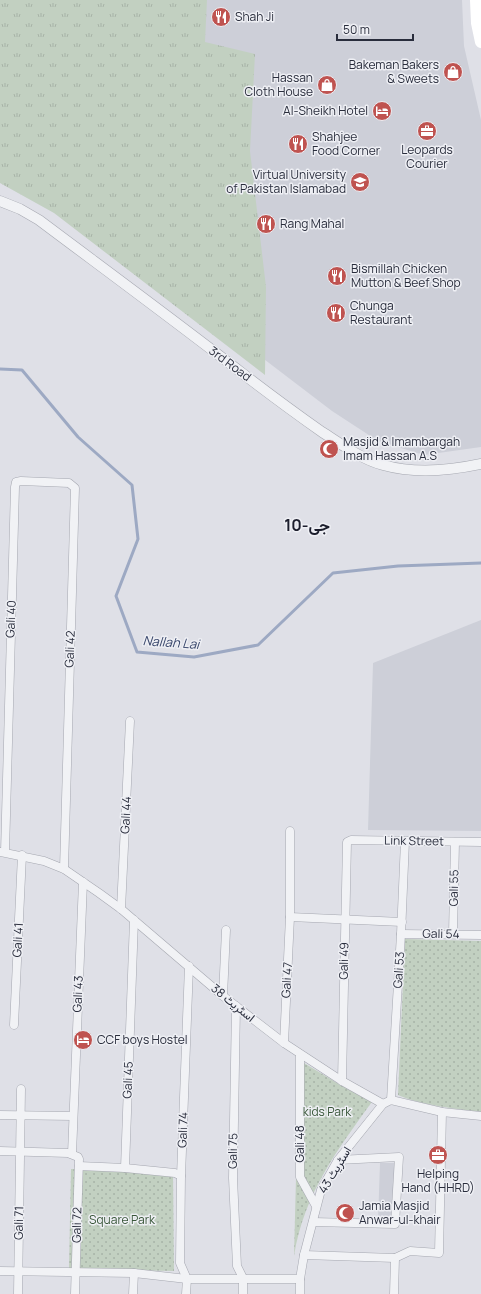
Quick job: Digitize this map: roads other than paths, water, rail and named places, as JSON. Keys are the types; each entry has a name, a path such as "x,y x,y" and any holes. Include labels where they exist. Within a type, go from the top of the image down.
{"main road":[{"path":"476,0 477,23 481,42"}],"street":[{"name":"3rd Road","path":"0,201 20,209 39,220 281,402 337,442 360,455 382,465 412,471 439,470 481,464"},
{"name":"Gali 40","path":"2,852 16,482"},
{"name":"Gali 42","path":"16,482 69,483 75,488 64,870"},
{"name":"Gali 44","path":"121,909 130,721"},
{"name":"Gali 47","path":"284,1044 290,917 290,830"},
{"name":"Link Street","path":"347,842 351,840 481,842"},
{"name":"Gali 53","path":"391,1100 402,934 405,841"},
{"name":"Gali 49","path":"342,1081 347,842"},
{"name":"Gali 55","path":"453,934 455,842"},
{"name":"اسٹریٹ 38","path":"2,852 22,855 44,861 64,870 83,882 121,909 223,996 284,1044 342,1081 383,1104"},
{"name":"Gali 41","path":"14,1025 22,855"},
{"name":"Gali 43","path":"75,1155 73,1116 83,882"},
{"path":"290,917 402,922"},
{"name":"Gali 45","path":"125,1168 134,920"},
{"path":"223,996 226,930"},
{"name":"Gali 54","path":"402,934 481,935"},
{"name":"Gali 74","path":"186,1294 187,1279 180,1263 181,1176 189,966"},
{"name":"Gali 75","path":"236,1006 233,1178 236,1266 243,1278 243,1294"},
{"name":"Gali 48","path":"300,1055 300,1177 316,1206"},
{"name":"Gali 71","path":"18,1294 22,1089"},
{"path":"383,1104 391,1100 442,1112 481,1116"},
{"name":"اسٹریٹ 43","path":"300,1294 300,1279 304,1255 321,1190 338,1160 383,1104"},
{"path":"304,1255 395,1258 410,1251 439,1253 442,1112"},
{"path":"0,1115 73,1116"},
{"path":"0,1151 75,1155"},
{"name":"Gali 72","path":"75,1155 78,1166 75,1294"},
{"path":"312,1222 396,1224 399,1158 338,1160"},
{"path":"78,1166 125,1168 175,1173 181,1176"},
{"path":"394,1294 395,1258"},
{"path":"0,1270 19,1272 134,1273 187,1279 300,1279"},
{"path":"133,1294 134,1273"}],"waterway":[{"name":"Nallah Lai","path":"0,369 22,370 78,437 132,485 138,539 116,596 137,652 194,657 258,645 333,573 398,566 481,563"}],"place":[{"name":"Shah Ji","path":"221,17"},
{"name":"Bakeman Bakers & Sweets","path":"453,72"},
{"name":"Hassan Cloth House","path":"327,85"},
{"name":"Al-Sheikh Hotel","path":"382,111"},
{"name":"Leopards Courier","path":"427,131"},
{"name":"Shahjee Food Corner","path":"298,144"},
{"name":"Virtual University of Pakistan Islamabad","path":"360,182"},
{"name":"Rang Mahal","path":"266,224"},
{"name":"Bismillah Chicken Mutton & Beef Shop","path":"337,276"},
{"name":"Chunga Restaurant","path":"336,313"},
{"name":"Masjid & Imambargah Imam Hassan A.S","path":"329,449"},
{"name":"CCF boys Hostel","path":"83,1040"},
{"name":"Helping Hand (HHRD)","path":"438,1155"},
{"name":"Jamia Masjid Anwar-ul-khair","path":"345,1213"}],"district":[{"name":"جی-10","path":"307,525"}],"park label":[{"name":"kids Park","path":"327,1112"},
{"name":"Square Park","path":"122,1220"}]}
